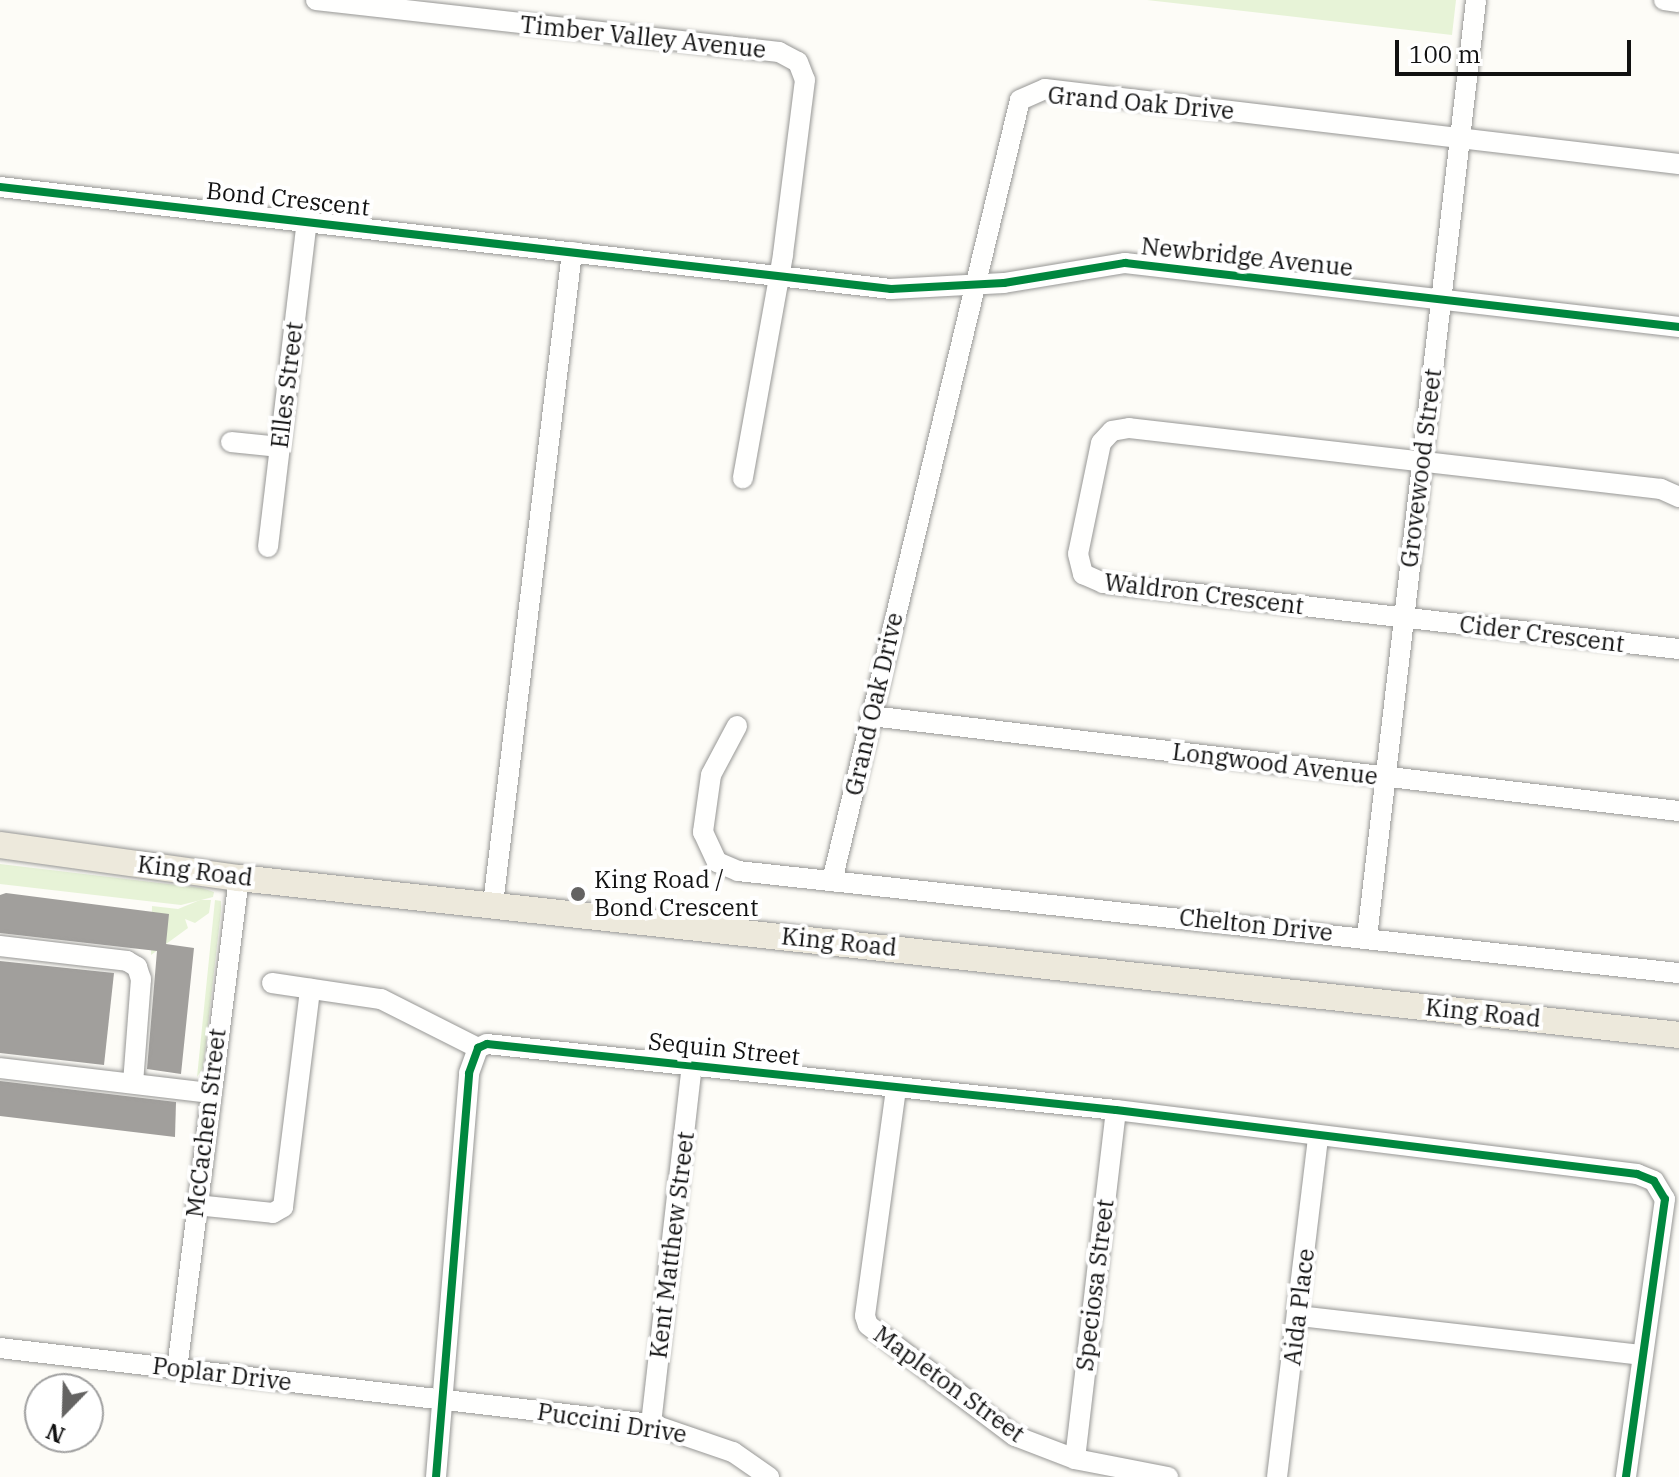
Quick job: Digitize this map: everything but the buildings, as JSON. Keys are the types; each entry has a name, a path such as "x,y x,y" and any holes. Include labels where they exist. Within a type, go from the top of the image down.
{"main road":[{"name":"King Road","path":"0,845 239,878 1679,1035"}],"street":[{"name":"Timber Valley Avenue","path":"316,0 789,55 798,62 805,80 779,277"},
{"name":"Grovewood Street","path":"1367,937 1476,0"},
{"path":"1664,0 1679,2"},
{"name":"Grand Oak Drive","path":"832,881 1020,100 1045,89 1679,164"},
{"name":"Bond Crescent","path":"0,187 572,252"},
{"name":"Elles Street","path":"268,547 307,222"},
{"name":"Newbridge Avenue","path":"572,252 891,289 974,286 1125,263 1679,327"},
{"path":"493,904 572,252"},
{"path":"743,478 779,277"},
{"name":"Waldron Crescent","path":"1404,618 1103,583 1083,574 1078,554 1101,443 1120,429 1422,462"},
{"path":"231,442 280,447"},
{"path":"1422,462 1661,489 1679,497"},
{"name":"Cider Crescent","path":"1404,618 1679,649"},
{"name":"Longwood Avenue","path":"871,716 1679,811"},
{"name":"Chelton Drive","path":"737,726 711,775 703,832 711,854 738,871 1679,973"},
{"name":"McCachen Street","path":"177,1369 239,878"},
{"path":"0,946 127,961 137,967 141,979 133,1082"},
{"path":"272,983 381,999 478,1048 469,1073 436,1477"},
{"path":"196,1205 273,1213 283,1207 310,989"},
{"name":"Sequin Street","path":"478,1048 487,1044 1116,1110 1637,1174 1654,1181 1665,1199 1642,1355"},
{"name":"Kent Matthew Street","path":"651,1424 692,1066"},
{"path":"0,1068 210,1093"},
{"name":"Mapleton Street","path":"896,1089 865,1316 868,1325 1015,1436 1075,1459 1168,1477"},
{"name":"Speciosa Street","path":"1075,1459 1116,1110"},
{"name":"Aida Place","path":"1277,1477 1299,1316 1318,1136"},
{"path":"1299,1316 1642,1355 1626,1477"},
{"name":"Poplar Drive","path":"0,1348 444,1400"},
{"name":"Puccini Drive","path":"444,1400 651,1424 733,1452 769,1477"}],"green space":[{"path":"1147,0 1456,0 1452,35"},
{"path":"0,864 202,888 214,892 213,897 181,905 0,884"},
{"path":"200,900 211,900 209,913 195,923 185,919 188,928 151,955 152,906 178,909"},
{"path":"215,900 221,901 221,911 203,1068 197,1077"}],"cycle path":[{"path":"0,187 891,289 1004,283 1125,263 1679,327"},
{"path":"436,1477 469,1073 478,1048 487,1044 1116,1110 1637,1174 1654,1181 1665,1199 1626,1477"}],"place":[{"name":"King Road / Bond Crescent","path":"578,894"}]}
